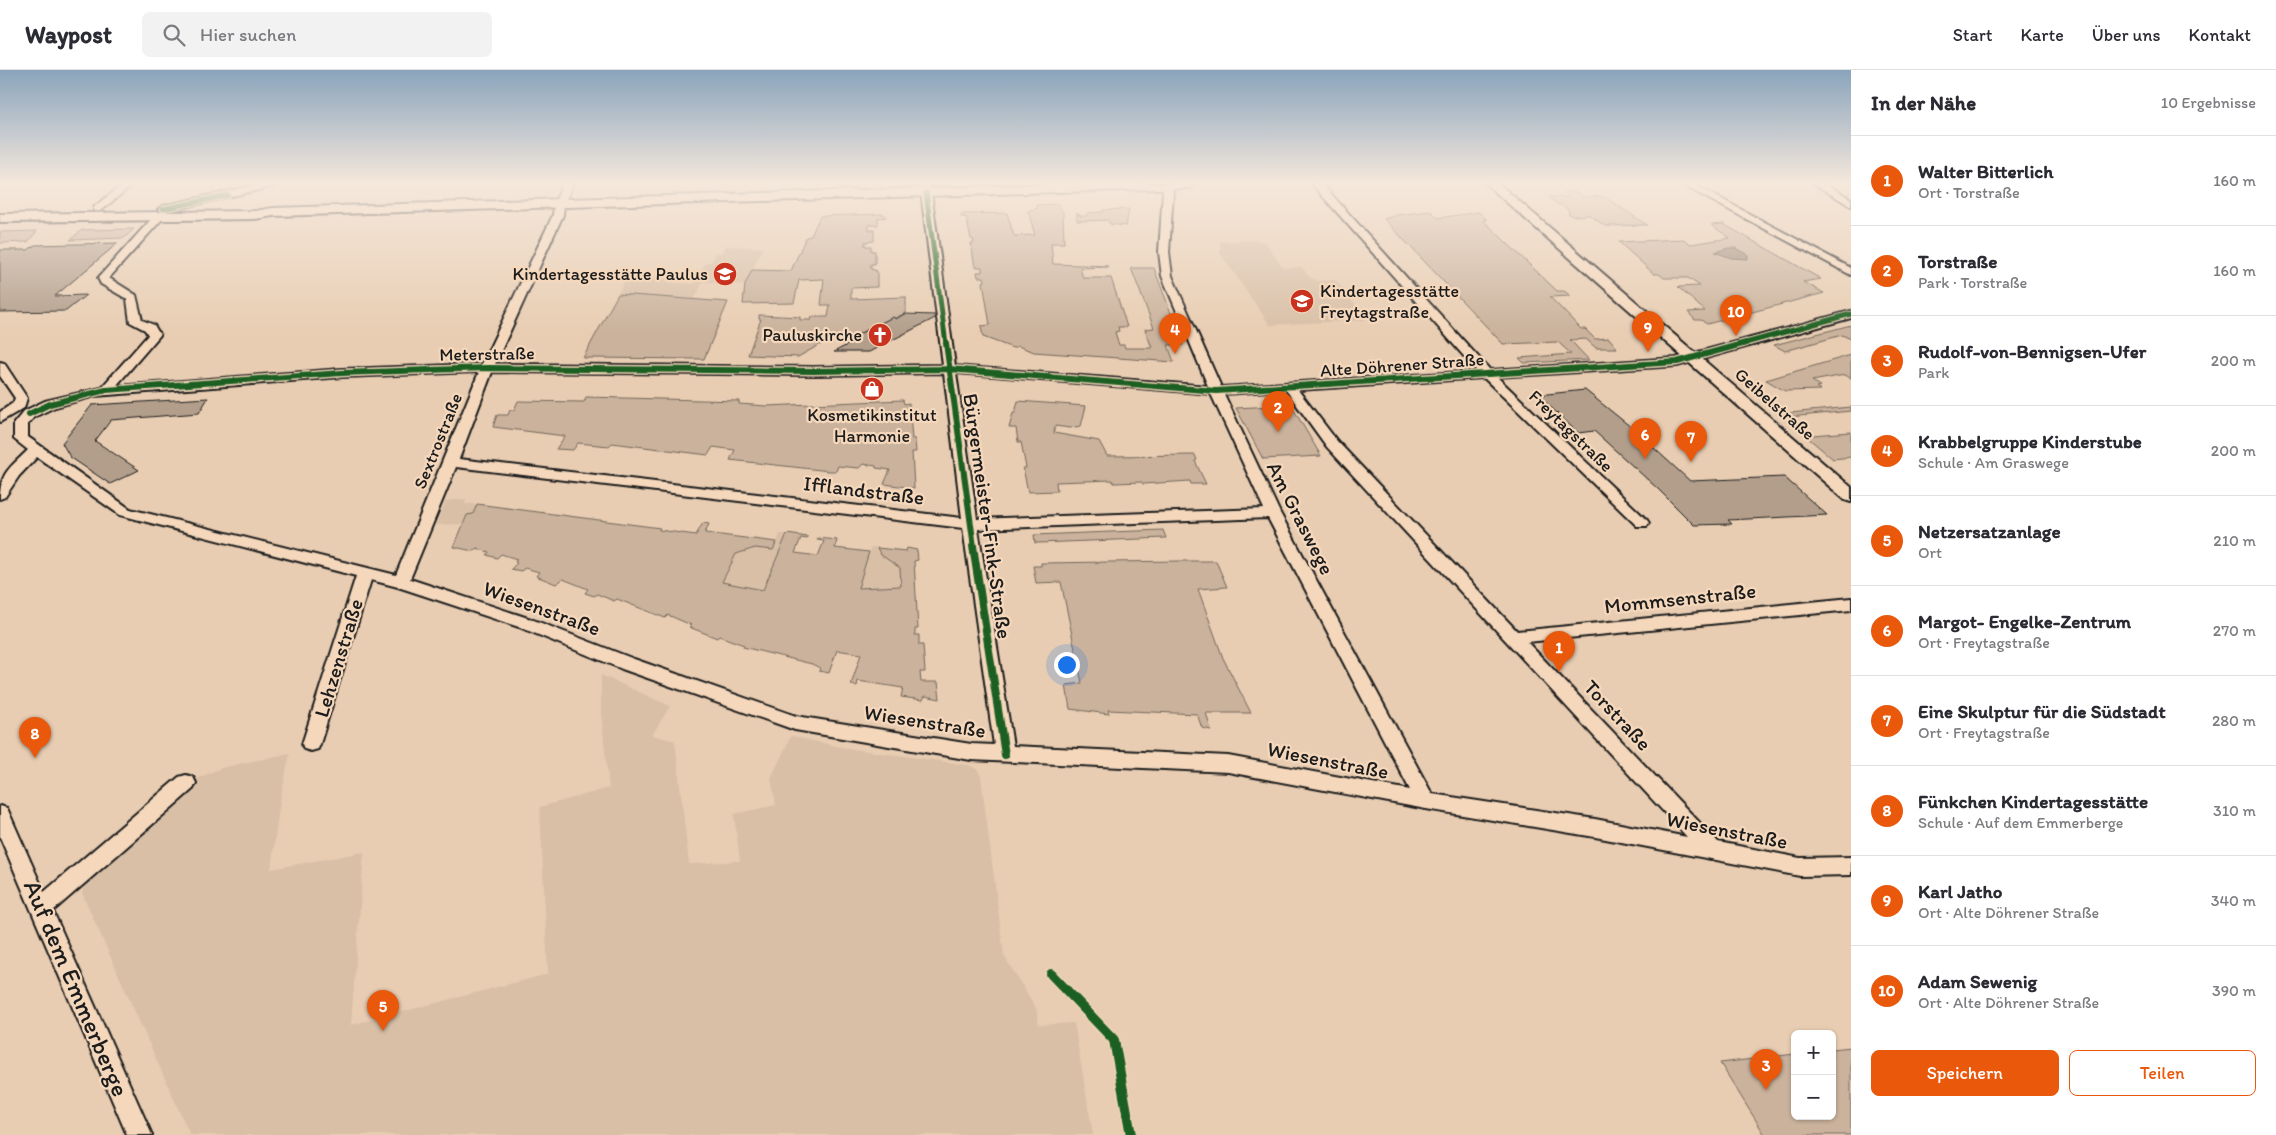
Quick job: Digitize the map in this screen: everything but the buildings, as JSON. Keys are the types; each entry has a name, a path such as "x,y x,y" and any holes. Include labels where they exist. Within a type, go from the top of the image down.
{"street":[{"path":"106,390 154,335 150,328 136,322 132,297 105,282 103,278 143,234"},
{"name":"Sextrostraße","path":"401,582 451,462 487,368 549,234"},
{"name":"Bürgermeister-Fink-Straße","path":"931,234 970,524 1005,755"},
{"name":"Am Graswege","path":"1165,234 1165,266 1216,391 1273,514 1426,801"},
{"name":"Freytagstraße","path":"1361,234 1488,375 1642,523"},
{"name":"Geibelstraße","path":"1549,234 1851,496"},
{"path":"1779,234 1851,272"},
{"name":"Alte Döhrener Straße","path":"949,369 1216,391 1488,375 1677,362 1851,314"},
{"path":"0,366 21,398 18,405 5,415"},
{"name":"Meterstraße","path":"36,450 21,439 21,423 25,418 50,404 106,390 342,373 487,368 805,371 949,369"},
{"name":"Torstraße","path":"1290,387 1332,444 1713,851"},
{"path":"0,494 13,473 36,450"},
{"name":"Wiesenstraße","path":"36,450 124,512 401,582 525,623 628,664 795,723 971,752 1228,764 1426,801 1595,828 1800,867 1851,866"},
{"name":"Ifflandstraße","path":"451,462 970,524 1273,514"},
{"name":"Lehzenstraße","path":"311,744 365,572"},
{"name":"Mommsenstraße","path":"1514,637 1851,604"},
{"path":"42,907 186,783"},
{"name":"Auf dem Emmerberge","path":"0,814 140,1135"}],"shaded area":[{"path":"0,234 35,234 28,242 0,243"},
{"path":"78,234 129,234 124,238 70,240"},
{"path":"812,234 874,234 874,241 865,242 865,246 871,246 871,251 875,251 875,264 871,264 871,269 877,271 877,287 851,288 851,299 906,297 906,313 846,340 835,336 798,357 748,355 761,319 759,319 759,315 800,317 800,320 811,320 812,317 828,317 830,305 821,305 824,279 799,280 794,303 743,304 745,285 752,270 791,271 806,237 811,236"},
{"path":"970,234 1064,234 1064,243 1051,243 1053,264 1109,267 1080,268 1083,278 1111,278 1127,327 1118,327 1119,331 1115,332 1119,345 1124,345 1125,348 1152,348 1145,329 1154,328 1131,268 1154,268 1183,345 1168,345 1174,362 1034,352 1018,346 1013,348 983,337 981,326 990,325 983,282 985,281 984,277 978,277 977,272 982,272 982,267 975,267 971,243 974,243"},
{"path":"1398,234 1497,234 1557,291 1564,291 1571,296 1550,297 1581,329 1585,329 1595,339 1609,338 1617,348 1596,348 1586,339 1570,340 1589,360 1524,363 1519,358 1571,354 1558,342 1503,344"},
{"path":"1724,234 1740,234 1821,279 1803,282 1824,293 1707,324 1701,320 1695,320 1688,312 1705,311 1678,287 1700,286 1688,278 1664,278 1659,274 1654,274 1619,242 1683,239 1691,244 1730,238"},
{"name":"Kindertagesstätte Freytagstraße","path":"1252,240 1265,242 1283,268 1302,267 1309,277 1318,281 1336,280 1367,320 1270,325 1220,253 1220,242"},
{"name":"Kindertagesstätte Paulus","path":"726,246 763,248 745,285 703,282 694,300 618,294 625,280 668,278 666,282 694,284 706,262 711,262 716,253 722,253"},
{"path":"1735,248 1748,255 1748,259 1731,258 1715,252"},
{"path":"618,294 728,302 704,359 583,358"},
{"path":"1851,325 1851,339 1842,335 1785,351 1774,345"},
{"path":"1851,355 1851,378 1845,375 1812,381 1821,386 1816,387 1821,390 1785,391 1766,380"},
{"path":"586,397 739,401 739,404 767,406 903,400 904,404 909,403 912,439 915,439 916,452 912,452 914,488 884,484 890,470 863,464 859,468 838,466 836,471 830,471 730,460 735,450 713,447 708,455 612,443 609,446 578,443 573,450 556,449 565,436 493,427 497,415 508,415 510,410 514,410 518,401 584,402"},
{"path":"1018,401 1086,406 1081,426 1070,428 1055,426 1054,433 1099,441 1107,456 1195,455 1197,460 1195,461 1206,484 1191,484 1190,481 1143,484 1142,482 1114,483 1112,480 1056,482 1057,491 1028,492 1023,468 1026,468 1021,442 1018,442 1016,428 1009,428"},
{"path":"1291,405 1321,456 1263,459 1236,408"},
{"path":"1851,407 1851,411 1789,417 1813,435 1851,432 1851,457 1833,459 1780,414"},
{"path":"466,499 465,504 476,504 473,515 467,515 463,524 435,525 446,501"},
{"path":"477,504 660,528 659,530 696,535 703,523 709,524 705,533 777,542 773,550 755,548 736,554 722,582 763,590 787,534 808,537 807,539 801,538 795,553 818,556 824,541 817,540 818,538 837,540 835,548 869,552 858,588 901,586 900,568 881,555 877,548 906,551 907,548 917,550 918,560 914,561 918,629 915,629 915,635 919,635 919,645 923,645 925,672 920,672 921,682 938,682 940,699 925,696 923,700 901,697 903,688 858,681 857,686 851,685 861,654 837,650 829,673 819,671 820,668 812,664 743,647 744,645 719,636 717,638 689,627 691,625 668,615 665,618 617,599 614,601 597,594 594,596 585,593 588,589 563,579 556,584 536,576 539,572 525,568 521,571 511,569 517,563 515,562 517,559 501,554 497,558 487,555 489,552 477,548 473,551 454,547 467,515 473,514"},
{"path":"1163,530 1166,538 1035,543 1034,535"},
{"path":"780,534 787,534 763,590 722,582 736,554 755,548 773,550"},
{"path":"871,547 877,548 881,555 900,568 901,586 857,588"},
{"path":"1216,561 1227,587 1198,589 1223,658 1251,713 1206,713 1211,730 1202,728 1197,714 1108,710 1109,714 1070,709 1066,685 1082,683 1061,582 1036,583 1033,566 1041,566 1041,563"},
{"path":"601,675 670,706 652,735 675,741 689,864 740,861 734,814 776,805 771,778 791,736 845,748 969,765 978,770 981,777 1004,956 1036,1008 1039,1025 1074,1023 1093,1135 190,1135 82,893 85,883 196,779 221,768 290,753 280,800 271,869 364,852 351,1025 548,974 540,807 609,788 601,712"},
{"path":"1851,1047 1851,1135 1765,1135 1720,1063 1791,1054 1791,1120 1836,1120 1836,1049"}],"cycle path":[{"path":"931,234 970,524 1005,755"},
{"path":"29,414 50,404 106,390 342,373 487,368 814,371 949,369 1216,391 1290,387 1677,362 1851,314"},
{"path":"1051,974 1114,1040 1131,1135"}],"place":[{"name":"Kindertagesstätte Paulus","path":"725,274"},
{"name":"Kindertagesstätte Freytagstraße","path":"1302,301"},
{"name":"Pauluskirche","path":"880,335"},
{"name":"Adam Sewenig","path":"1736,336"},
{"name":"Karl Jatho","path":"1648,352"},
{"name":"Krabbelgruppe Kinderstube","path":"1175,354"},
{"name":"Kosmetikinstitut Harmonie","path":"872,389"},
{"name":"Torstraße","path":"1278,432"},
{"name":"Margot- Engelke-Zentrum","path":"1645,459"},
{"name":"Eine Skulptur für die Südstadt","path":"1691,462"},
{"name":"Walter Bitterlich","path":"1559,672"},
{"name":"Fünkchen Kindertagesstätte","path":"35,758"},
{"name":"Netzersatzanlage","path":"383,1031"},
{"name":"Rudolf-von-Bennigsen-Ufer","path":"1766,1090"}]}
